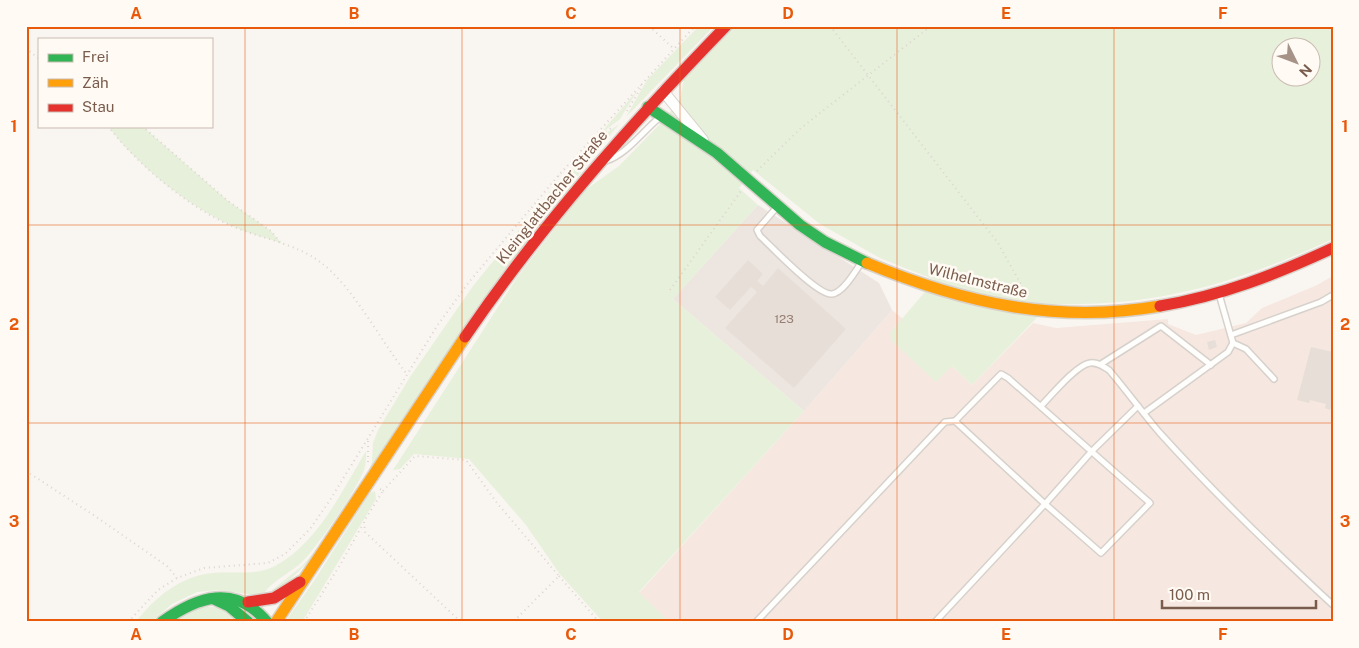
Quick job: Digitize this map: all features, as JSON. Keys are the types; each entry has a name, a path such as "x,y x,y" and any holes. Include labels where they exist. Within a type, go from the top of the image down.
{"street":[{"name":"Kleinglattbacher Straße","path":"276,622 371,483 512,270 596,164 726,26"},
{"name":"Wilhelmstraße","path":"663,91 708,147"},
{"name":"Wilhelmstraße","path":"648,107 660,118 708,147 777,207 826,242 862,262 959,295 1018,309 1082,313 1128,311 1186,302 1254,284 1333,248"},
{"path":"162,622 184,606 197,601 230,597 248,602 274,598 307,578"},
{"path":"214,599 229,606 248,622"},
{"path":"248,602 267,622"}],"lane":[{"path":"596,164 615,158 660,118"},
{"path":"777,207 757,230 760,236 811,283 827,294 834,294 840,290 862,262"},
{"path":"1144,413 1228,352 1233,343 1219,294"},
{"path":"1231,335 1321,302 1333,295"},
{"path":"1101,364 1161,326 1211,365"},
{"path":"1233,343 1246,349 1274,379"},
{"path":"1041,406 1077,371 1089,363 1101,364 1109,370 1170,444 1259,537 1333,605"},
{"path":"756,622 945,422 955,421 1001,374 1041,406 1150,503 1101,554 955,421"},
{"path":"935,622 1092,451 1138,406"}],"path":[{"path":"649,26 674,48"},
{"path":"128,622 158,590 177,578 204,568 258,565 284,554 314,523 368,439 406,373 469,282 640,84 694,26"},
{"path":"830,26 998,243 1036,310"},
{"path":"670,290 748,181 802,128 931,26"},
{"path":"26,48 38,58"},
{"path":"627,112 642,86 640,84"},
{"path":"594,137 596,138 615,125"},
{"path":"110,128 135,156 172,188 209,214 232,226 281,243 318,260 332,271 406,373"},
{"path":"144,128 228,201 271,231 281,243"},
{"path":"368,439 368,465"},
{"path":"304,622 383,491 416,456 466,460 496,503 599,622"},
{"path":"26,471 167,566 177,578"},
{"path":"371,483 383,491"},
{"path":"364,522 364,528 368,536 461,622"},
{"path":"513,622 558,576"}],"shaded area":[{"path":"758,205 879,283 892,310 804,411 673,299"},
{"path":"1333,276 1333,622 669,622 639,593 804,411 892,310 903,319 893,329 936,381 952,366 972,385 1033,323 1056,328 1168,319 1168,324 1196,335 1246,323 1262,308 1315,286"}],"green space":[{"path":"699,26 714,26 626,117 647,80"},
{"path":"735,26 1333,26 1333,239 1263,268 1196,289 1126,301 1089,304 1050,304 972,385 952,366 936,382 892,341 890,333 935,280 880,258 820,224 753,170 739,188 758,205 673,299 804,411 639,592 669,622 603,622 559,573 526,525 469,459 414,454 400,469 393,470 518,276 584,191 619,166 659,125 680,100 684,79"},
{"path":"637,91 620,119 600,134"},
{"path":"619,124 576,178 567,178 566,174 591,144"},
{"path":"110,128 144,128 228,201 271,231 281,243 236,228 197,207 164,183 120,141"},
{"path":"553,188 562,188 563,193 513,260 319,551 285,585 271,593 272,590 302,566 324,541 367,476 372,462 373,443 378,430 410,377 473,286"},
{"path":"366,451 364,470 360,479 327,531 303,561 270,586 263,596 217,590 197,592 172,604 151,622 136,622 161,596 191,578 214,573 261,571 275,566 290,556 304,544 328,515"},
{"path":"375,491 376,499 302,622 285,622 314,581 370,493"},
{"path":"198,606 224,608 243,622 168,622"}],"building":[{"path":"748,260 763,274 757,281 763,286 778,268 846,329 794,388 725,328 757,292 751,287 730,310 715,297"},
{"path":"1215,340 1217,347 1209,350 1207,342"},
{"path":"1311,347 1333,352 1333,405 1330,410 1325,408 1326,404 1310,400 1309,403 1297,400"}],"traffic: fast":[{"path":"648,107 717,153 800,225 825,242 867,263"},
{"path":"162,622 189,606 216,598 229,598 242,602 255,610 267,622"},
{"path":"214,599 229,606 248,622"}],"traffic: slow":[{"path":"867,263 939,289 1011,306 1047,311 1084,312 1122,311 1160,306"},
{"path":"276,622 465,337"}],"traffic: jam":[{"path":"465,337 494,295 556,215 656,100 726,26"},
{"path":"1160,306 1183,302 1248,283 1291,267 1333,248"},
{"path":"248,602 274,598 300,582"}]}
